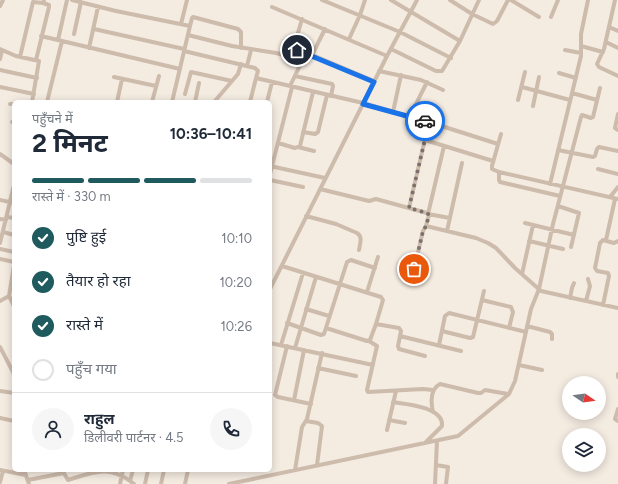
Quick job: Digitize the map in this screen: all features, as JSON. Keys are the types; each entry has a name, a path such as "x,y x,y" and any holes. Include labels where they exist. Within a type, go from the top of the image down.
{"street":[{"path":"0,6 3,0"},
{"path":"47,100 67,0"},
{"path":"72,0 98,7 190,26"},
{"path":"181,24 187,0"},
{"path":"322,0 400,32 451,58"},
{"path":"349,39 365,0"},
{"path":"391,0 460,41"},
{"path":"272,285 387,56 417,0"},
{"path":"450,0 472,14 494,24 498,21 508,0"},
{"path":"391,49 436,71 440,72 444,70 460,41 479,0"},
{"path":"511,0 539,17"},
{"path":"551,17 558,0"},
{"path":"550,184 576,78 581,53 581,34 588,0"},
{"path":"616,0 603,52 597,63 598,66 618,76"},
{"path":"20,57 33,2 44,1 49,5 36,60"},
{"path":"74,34 81,2"},
{"path":"89,48 98,7"},
{"path":"272,7 387,56"},
{"path":"172,100 192,18 194,17 238,29 242,32 241,48"},
{"path":"302,19 295,47 297,50 374,82"},
{"path":"609,27 618,31"},
{"path":"94,29 257,69 258,73 250,100"},
{"path":"312,55 325,29"},
{"path":"188,35 241,48 276,53 303,60"},
{"path":"42,36 180,69"},
{"path":"606,42 618,48"},
{"path":"581,46 603,52"},
{"path":"0,59 1,49 20,57 40,62 32,100"},
{"path":"247,66 251,50"},
{"path":"565,50 581,53"},
{"path":"272,163 291,86 306,53"},
{"path":"216,100 238,74 241,64"},
{"path":"0,70 37,78"},
{"path":"380,71 427,82 443,90"},
{"path":"185,94 191,72 232,81"},
{"path":"518,100 526,72"},
{"path":"559,73 576,78"},
{"path":"152,100 159,76"},
{"path":"295,76 332,84 333,86 318,132 315,134 303,132"},
{"path":"393,112 401,76"},
{"path":"114,77 156,86"},
{"path":"533,106 539,77"},
{"path":"256,78 410,116 498,144"},
{"path":"117,100 122,79"},
{"path":"267,100 272,82"},
{"path":"410,116 427,82"},
{"path":"196,100 199,83"},
{"path":"0,87 34,94"},
{"path":"522,87 570,100"},
{"path":"229,484 245,482 317,465 452,438 461,433 508,394 514,386 531,309 539,289 560,196 581,117 582,115 591,118 593,117 600,88"},
{"path":"298,147 301,143 313,92"},
{"path":"572,93 597,100"},
{"path":"618,114 615,128 618,130"},
{"path":"409,208 429,122"},
{"path":"501,134 492,168 499,172 614,198"},
{"path":"425,140 493,161"},
{"path":"278,143 314,152"},
{"path":"412,278 423,231 426,226 444,146"},
{"path":"558,150 593,157 595,156 599,147 618,151"},
{"path":"0,154 12,163"},
{"path":"447,231 462,163"},
{"path":"272,166 325,178"},
{"path":"598,169 618,174"},
{"path":"499,172 499,180 501,183 560,196"},
{"path":"272,180 303,187"},
{"path":"606,240 614,198 618,187"},
{"path":"320,189 369,201 376,198 428,214 450,218"},
{"path":"0,200 12,202 0,240"},
{"path":"558,206 579,213 571,248"},
{"path":"306,216 336,224 357,233 361,237 359,250"},
{"path":"0,219 12,218"},
{"path":"525,223 574,235"},
{"path":"522,274 533,225"},
{"path":"426,226 480,239 488,243 496,248 539,289 570,298 618,308"},
{"path":"3,232 12,234"},
{"path":"603,305 609,274 597,271 595,267 600,243 602,240 614,242 618,241"},
{"path":"530,241 563,248"},
{"path":"0,249 12,252"},
{"path":"367,292 378,257"},
{"path":"0,259 12,263"},
{"path":"287,323 321,335 324,334 348,260 375,268"},
{"path":"282,266 380,296 382,298 376,324 369,341"},
{"path":"281,345 303,273"},
{"path":"295,348 316,277"},
{"path":"586,301 590,286 588,279"},
{"path":"570,298 574,283"},
{"path":"0,301 9,296 12,287"},
{"path":"442,331 472,338 484,291"},
{"path":"9,296 12,302"},
{"path":"482,300 511,307 512,312 510,328"},
{"path":"306,310 329,316"},
{"path":"439,345 444,319 447,313 526,332"},
{"path":"376,324 399,328 401,331 398,346 399,349 424,356"},
{"path":"527,326 550,332 552,334 552,339"},
{"path":"326,328 369,341 377,346 367,390 368,392 423,389 433,390"},
{"path":"400,336 461,351"},
{"path":"272,343 373,365"},
{"path":"286,346 275,395 310,404"},
{"path":"0,347 12,370"},
{"path":"294,400 304,350"},
{"path":"295,470 302,427 306,421 322,353"},
{"path":"519,365 542,370"},
{"path":"318,368 356,376"},
{"path":"433,412 431,403 433,390 440,384 478,393 485,390 508,394"},
{"path":"0,391 12,393"},
{"path":"387,430 396,391"},
{"path":"393,402 424,408 433,412 442,421 443,425 425,443"},
{"path":"618,409 615,418 618,421"},
{"path":"0,418 12,421"},
{"path":"389,420 405,423"},
{"path":"306,421 318,423 322,426 317,465"},
{"path":"435,484 437,440"},
{"path":"436,465 448,467 446,484"},
{"path":"0,482 1,470 26,475"},
{"path":"25,472 29,482 60,472"},
{"path":"63,472 68,482 90,472"},
{"path":"115,472 132,483"},
{"path":"120,484 123,472"},
{"path":"132,483 133,472"},
{"path":"145,484 148,472"},
{"path":"161,484 164,472"},
{"path":"185,484 188,472"}],"way so far":[{"path":"414,269 423,231 429,215 427,213 409,208 429,122 425,121"}],"route":[{"path":"297,50 328,61 374,82 363,104 425,121"}]}
